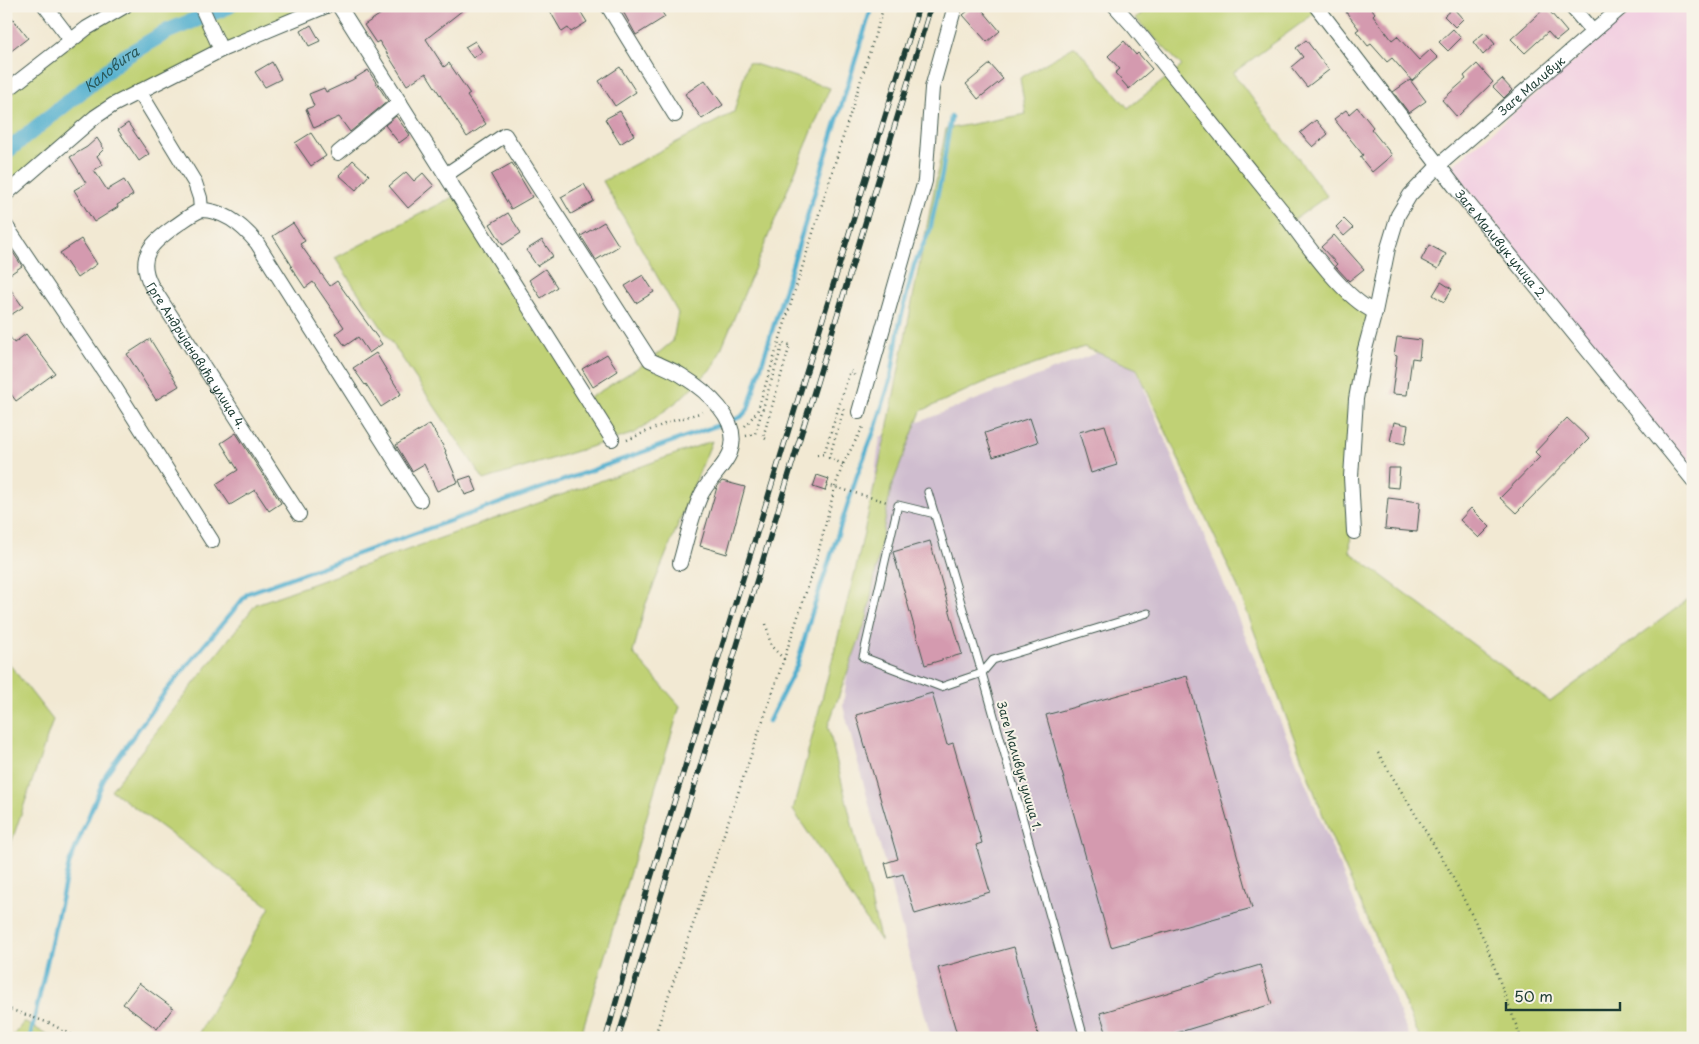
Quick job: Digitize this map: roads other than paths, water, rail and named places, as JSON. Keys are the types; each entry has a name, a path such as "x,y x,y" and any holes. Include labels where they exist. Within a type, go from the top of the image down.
{"street":[{"path":"44,6 71,40"},
{"path":"6,92 71,40 125,6"},
{"path":"201,6 221,50"},
{"path":"6,194 95,117 113,105 221,50 326,6"},
{"path":"339,6 612,438"},
{"path":"608,6 675,115"},
{"path":"859,412 925,181 932,88 956,6"},
{"path":"1114,6 1140,34 1336,279 1363,307 1375,312"},
{"name":"Заге Маливук улица 2.","path":"1316,6 1439,165 1693,480"},
{"path":"1571,6 1593,32"},
{"name":"Заге Маливук","path":"1354,532 1351,477 1356,399 1365,349 1375,312 1388,248 1398,215 1410,195 1439,165 1623,6"},
{"path":"139,91 195,183 200,198 201,210 212,210 225,216 244,228 257,243 420,500"},
{"path":"338,153 400,102"},
{"path":"446,174 505,135 650,360 680,374 704,392 721,409 732,435 729,454 700,496 680,563"},
{"name":"Грге Андријановића улица 4.","path":"201,210 154,242 149,249 145,274 299,514"},
{"path":"6,226 114,386 212,541"}],"lane":[{"name":"Заге Маливук улица 1.","path":"928,492 982,673 1084,1038"},
{"path":"935,514 898,505 863,657 941,687 982,673 993,660 1148,613"}],"waterway":[{"name":"Каловита","path":"6,152 124,57 168,31 229,6"},
{"path":"30,1038 69,864 106,774 165,692 248,593 741,417 748,409 872,6"},
{"path":"769,721 797,665 811,616 891,378 899,326 914,265 930,230 942,174 951,117"}],"railway":[{"path":"606,1038 648,887 919,6"},
{"path":"618,1038 931,6"}]}
